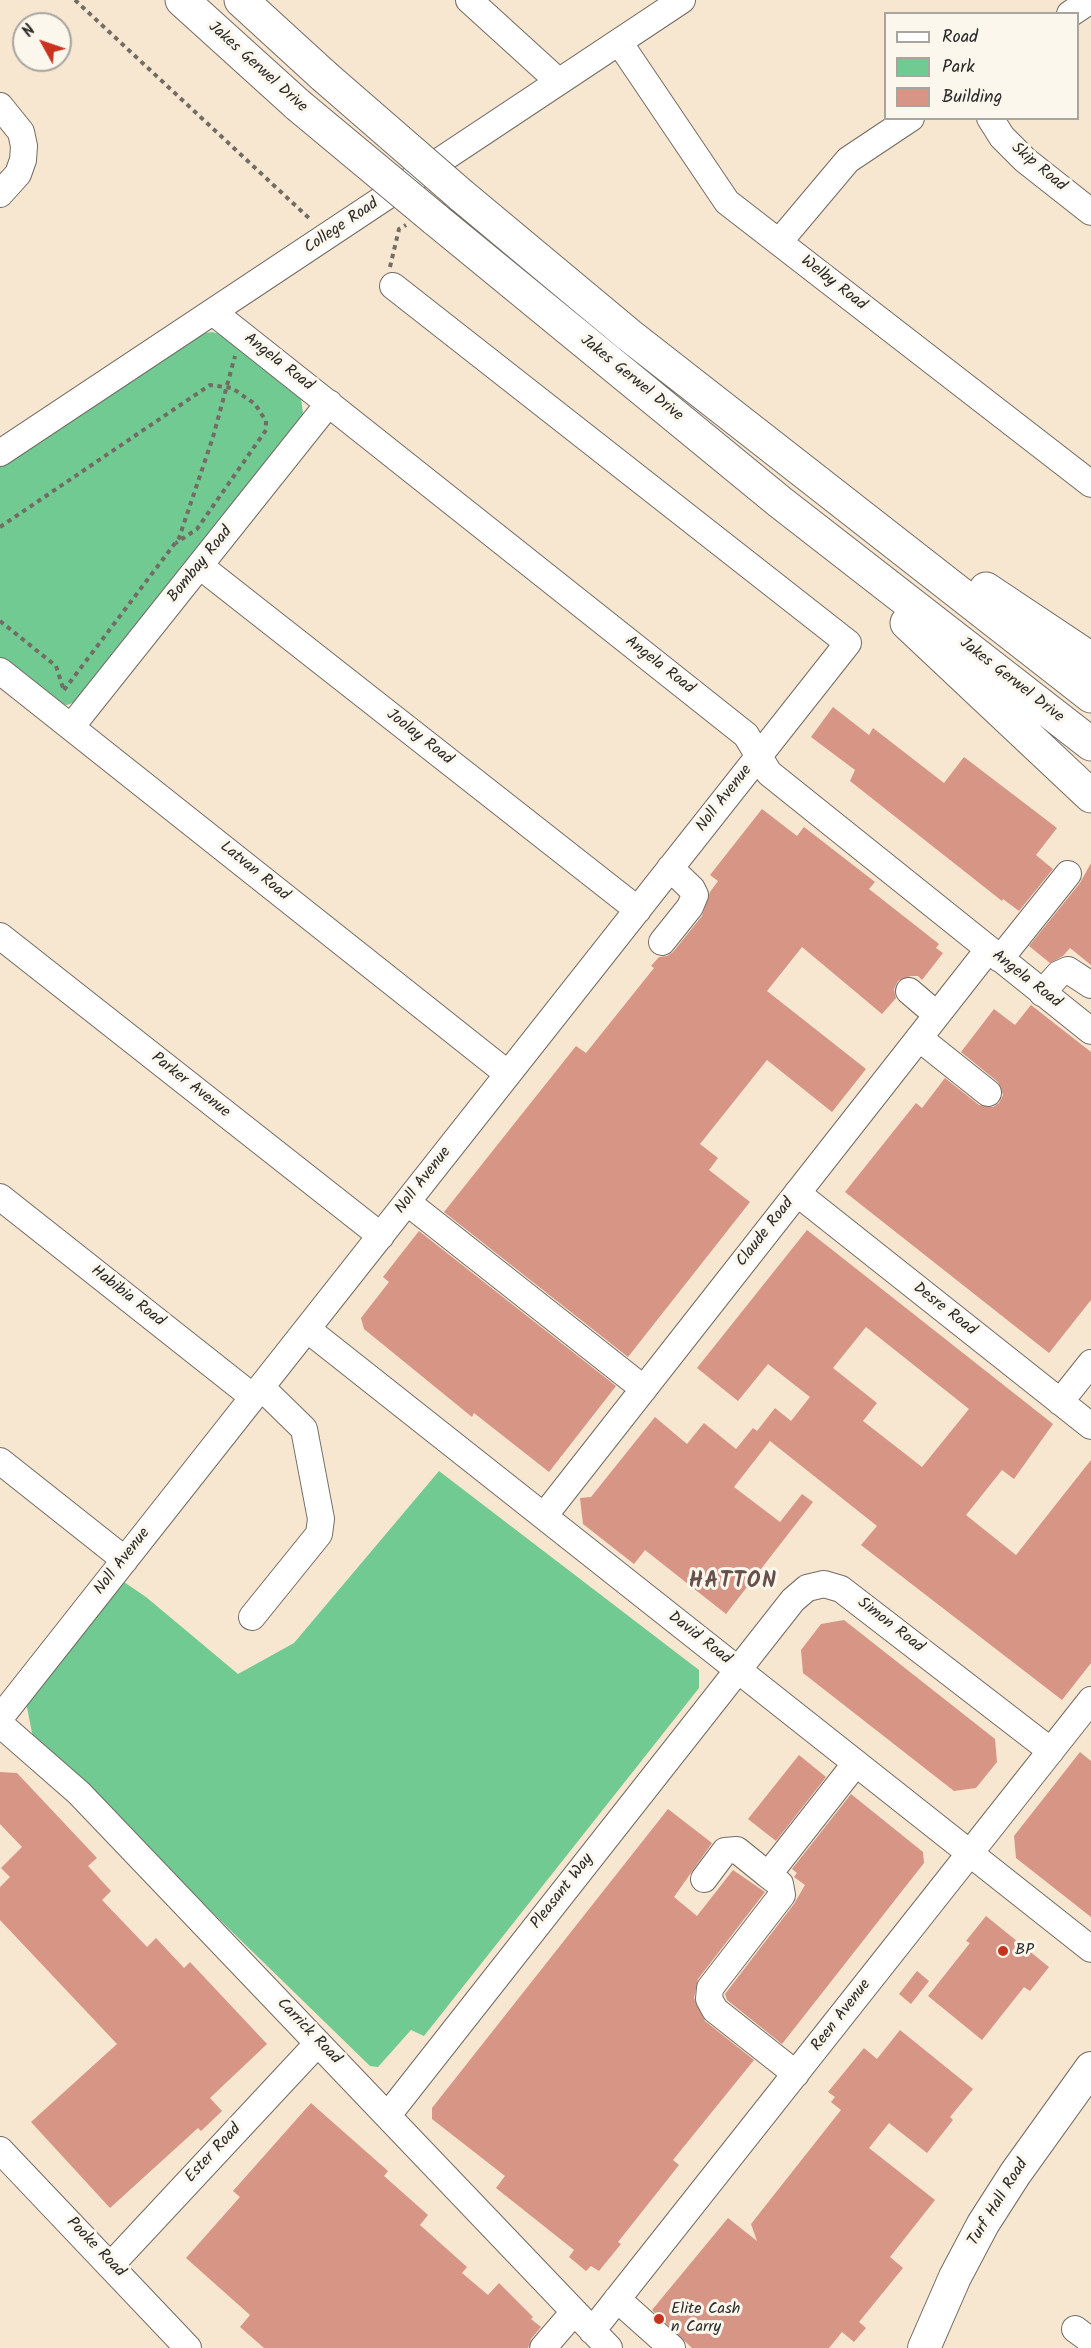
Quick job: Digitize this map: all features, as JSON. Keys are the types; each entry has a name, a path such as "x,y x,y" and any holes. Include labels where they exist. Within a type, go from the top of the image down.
{"highway":[{"name":"Jakes Gerwel Drive","path":"182,0 298,105 780,502 1091,744"},
{"name":"Jakes Gerwel Drive","path":"241,0 324,76 461,195 629,335 1091,696"},
{"path":"800,469 1091,659"},
{"path":"780,502 1091,796"}],"main road":[{"name":"Turf Hall Road","path":"924,2348 955,2277 983,2224 1015,2174 1091,2068"}],"street":[{"path":"469,0 558,81"},
{"name":"College Road","path":"0,453 682,0"},
{"path":"1073,12 1091,0"},
{"name":"Welby Road","path":"619,42 719,194 1091,484"},
{"path":"0,106 21,132 24,146 23,160 18,174 0,194"},
{"path":"779,242 848,160 908,120"},
{"name":"Skip Road","path":"991,120 1002,136 1025,160 1091,212"},
{"name":"Noll Avenue","path":"0,1718 848,644 393,286"},
{"name":"Angela Road","path":"213,312 746,735 769,773 1091,1031"},
{"name":"Bombay Road","path":"71,727 329,403"},
{"name":"Joolay Road","path":"200,566 638,910"},
{"name":"Latvan Road","path":"0,670 508,1074"},
{"path":"662,942 690,907 695,895 692,888 670,868"},
{"name":"Claude Road","path":"544,1516 919,1038 1068,874"},
{"name":"Parker Avenue","path":"0,936 381,1236"},
{"path":"1042,993 1059,974 1068,970 1091,985"},
{"path":"909,991 938,1015"},
{"path":"919,1038 988,1093"},
{"name":"Desre Road","path":"797,1193 1091,1426"},
{"name":"Habibia Road","path":"0,1197 304,1429 321,1519 319,1534 252,1617"},
{"path":"407,1202 644,1389"},
{"name":"David Road","path":"307,1329 1091,1949"},
{"path":"1060,1402 1091,1363"},
{"path":"0,1461 125,1560"},
{"name":"Simon Road","path":"738,1670 799,1593 815,1585 833,1586 849,1594 1051,1751"},
{"name":"Pleasant Way","path":"388,2115 738,1670"},
{"name":"Reen Avenue","path":"600,2339 617,2299 1091,1700"},
{"name":"Carrick Road","path":"0,1724 79,1793 600,2339"},
{"path":"768,1875 856,1763"},
{"path":"704,1879 725,1851 737,1850 780,1884 782,1895 710,1988 709,1999 715,2010 796,2074"},
{"name":"Ester Road","path":"111,2265 318,2043"},
{"name":"Pooke Road","path":"0,2150 188,2348"},
{"path":"617,2299 672,2348"},
{"path":"543,2348 574,2312"}],"path":[{"path":"75,0 314,223"},
{"path":"64,690 176,543 213,437 237,349"},
{"path":"0,527 210,385 227,387 255,404 266,421 266,430 197,529 176,543"},
{"path":"0,621 56,666 66,697"}],"green space":[{"path":"212,332 224,335 301,398 303,413 300,421 81,700 67,705 53,703 0,661 0,466 200,334"},
{"path":"439,1471 699,1670 699,1688 424,2036 411,2030 378,2067 370,2066 33,1738 26,1702 121,1580 146,1597 238,1674 294,1643"}],"building":[{"path":"833,707 869,735 873,728 944,783 964,757 1057,828 1036,855 1053,869 1019,911 1003,899 1002,901 850,781 855,770 811,737"},
{"path":"762,809 797,836 804,827 875,882 869,889 939,944 936,948 943,953 922,980 918,976 911,976 898,981 894,989 896,998 882,1014 802,947 767,991 866,1069 832,1112 767,1060 700,1144 718,1158 709,1170 750,1202 628,1357 444,1212 576,1046 586,1053 654,968 651,966 659,957 673,952 702,916 710,892 718,881 710,875"},
{"path":"1091,863 1091,965 1070,948 1063,956 1050,963 1029,946 1080,883"},
{"path":"1031,1005 1091,1052 1091,1300 1049,1353 845,1192 916,1103 922,1108 945,1078 979,1105 993,1107 999,1103 1003,1095 998,1082 961,1052 994,1009 1015,1025"},
{"path":"807,1230 1053,1424 1014,1479 1002,1470 966,1515 1016,1555 1091,1460 1091,1663 1062,1700 861,1545 877,1526 770,1441 734,1487 780,1522 802,1494 813,1502 726,1614 645,1550 634,1564 583,1524 580,1498 591,1497 655,1417 687,1444 704,1423 736,1449 753,1428 757,1431 775,1408 791,1421 810,1397 768,1364 738,1401 697,1368","holes":["866,1327 969,1409 922,1467 863,1421 877,1403 833,1368"]},
{"path":"419,1231 616,1386 549,1472 474,1413 472,1417 364,1329 361,1318 389,1282 383,1277"},
{"path":"844,1620 995,1739 997,1762 976,1788 954,1791 803,1673 801,1650 821,1624"},
{"path":"1080,1752 1091,1761 1091,1917 1016,1858 1014,1836"},
{"path":"799,1755 826,1777 776,1841 748,1819"},
{"path":"0,1772 17,1773 97,1858 88,1866 111,1891 102,1900 147,1947 156,1938 184,1968 190,1962 267,2044 210,2098 222,2111 201,2131 198,2128 110,2208 31,2122 117,2044 0,1920 0,1887 10,1877 1,1868 22,1847 0,1824"},
{"path":"851,1794 923,1852 924,1863 782,2044 727,2000 725,1994 794,1904 805,1885 794,1877 797,1873 792,1869"},
{"path":"668,1809 712,1843 674,1897 697,1916 733,1870 765,1892 698,1979 694,1998 705,2021 754,2060 673,2160 679,2165 618,2242 621,2244 599,2271 591,2266 586,2271 569,2257 574,2250 496,2188 505,2176 432,2119 432,2108"},
{"path":"986,1916 1049,1967 1030,1991 1024,1987 982,2040 928,1996 970,1943 966,1941"},
{"path":"917,1971 929,1981 911,2004 899,1994"},
{"path":"900,2030 973,2089 950,2117 953,2120 927,2153 889,2123 869,2148 935,2200 890,2257 903,2268 859,2322 866,2328 854,2342 842,2332 829,2348 692,2348 652,2310 728,2218 757,2241 751,2224 841,2110 831,2102 835,2097 828,2092 864,2048 877,2059"},
{"path":"311,2103 388,2171 384,2176 428,2215 420,2225 467,2267 462,2273 488,2295 499,2283 533,2317 531,2319 541,2327 531,2339 528,2348 264,2348 240,2327 250,2315 186,2258 240,2197 233,2191"}],"place":[{"name":"BP","path":"1003,1951"},
{"name":"Elite Cash n Carry","path":"659,2319"}],"district":[{"name":"HATTON","path":"733,1583"}]}
